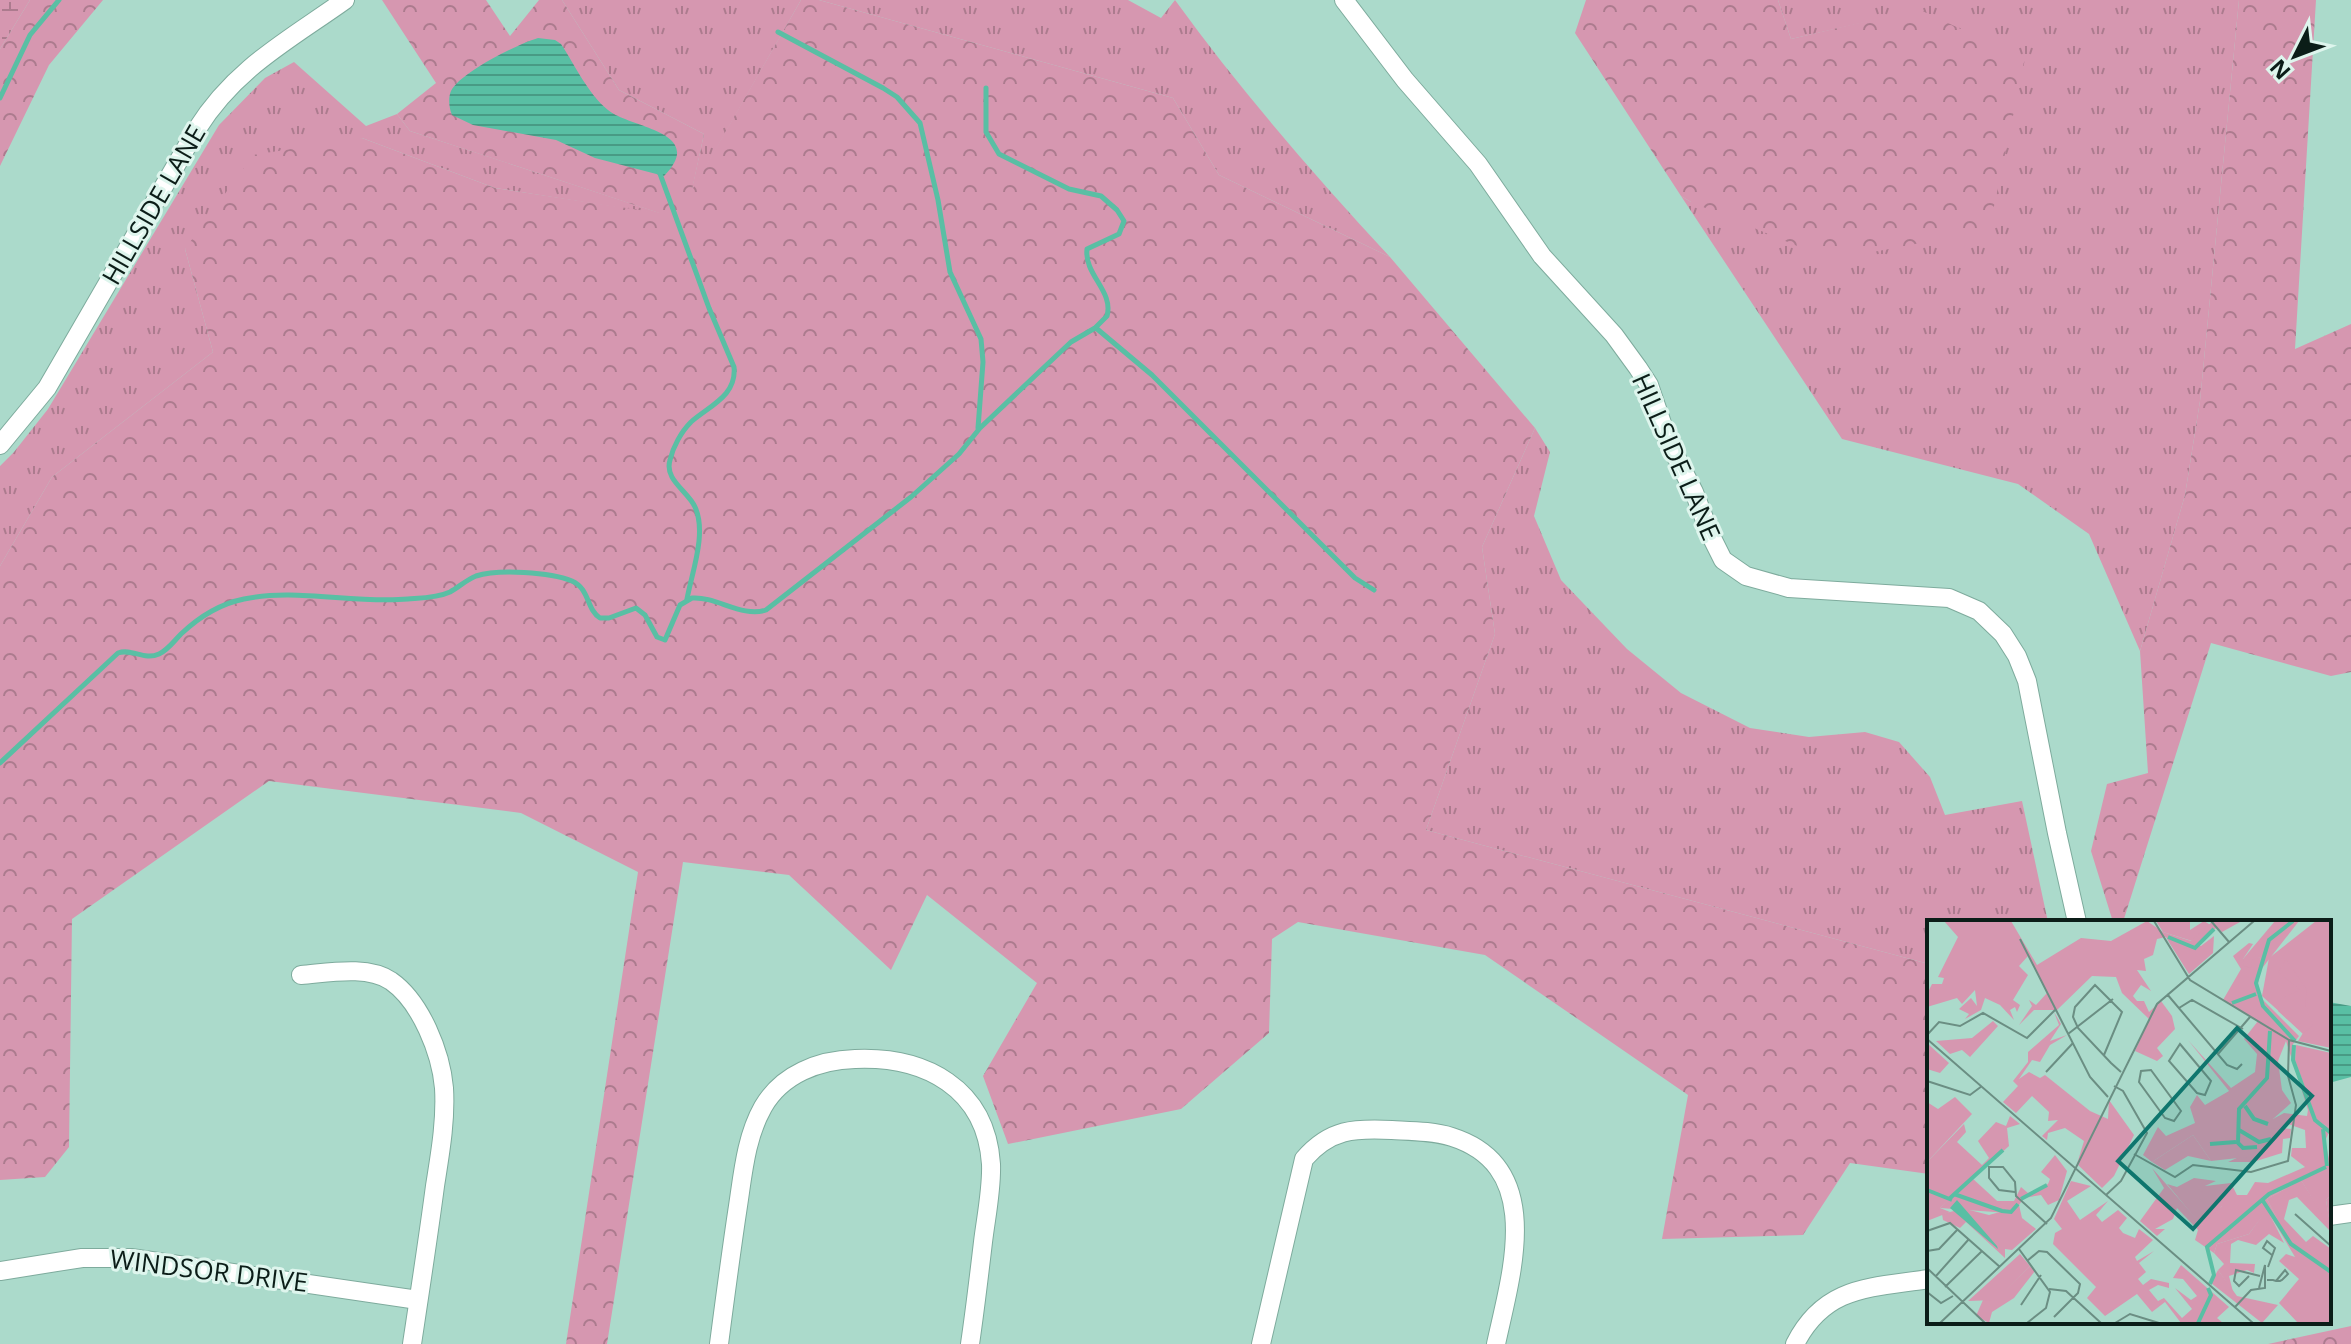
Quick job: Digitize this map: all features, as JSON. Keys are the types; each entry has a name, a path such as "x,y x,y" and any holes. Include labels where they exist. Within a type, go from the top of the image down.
{"street":[{"name":"HILLSIDE LANE","path":"0,445 47,388 197,129 219,97 245,71 345,0"},
{"name":"HILLSIDE LANE","path":"1354,4 1405,80 1478,164 1542,256 1633,360 1649,385 1668,441 1723,560 1746,576 1789,588 1949,598 1979,611 2003,634 2017,656 2027,681 2077,920"},
{"path":"301,975 364,972 390,980 412,1006 432,1038 440,1063 444,1117 412,1344"},
{"path":"719,1344 744,1167 751,1133 764,1105 783,1083 809,1067 838,1059 869,1058 931,1071 956,1087 976,1109 988,1136 991,1166 970,1344"},
{"path":"1261,1344 1304,1159 1327,1138 1361,1128 1451,1137 1483,1152 1494,1162 1503,1177 1513,1208 1516,1241 1496,1344"},
{"path":"2331,1216 2351,1213"},
{"name":"WINDSOR DRIVE","path":"0,1271 82,1258 131,1258 418,1300"},
{"path":"1795,1344 1805,1327 1829,1302 1863,1287 1927,1279"}],"green space":[{"path":"0,0 30,0 0,49"},
{"path":"30,0 103,0 49,65 0,166 0,49"},
{"path":"382,0 486,0 510,36 539,0 562,0 619,90 704,134 692,190 801,0 819,0 1173,98 1219,175 1390,257 1535,428 1482,547 1495,634 1426,830 1927,963 1927,1174 1850,1163 1803,1235 1662,1239 1688,1095 1485,955 1298,922 1272,939 1269,1033 1181,1109 1008,1144 983,1076 1037,983 927,895 891,970 789,875 683,862 607,1344 566,1344 638,872 521,813 269,781 72,919 69,1147 45,1177 0,1180 0,566 52,477 213,352 185,249 253,155 362,138 495,188 659,213 410,131 397,114 436,83"},
{"path":"562,0 801,0 691,193 704,134 619,90"},
{"path":"819,0 1128,0 1161,18 1175,0 1279,132 1390,257 1219,175 1173,98"},
{"path":"1586,0 1778,0 1791,39 1918,9 2025,59 1989,230 1831,260 1691,202 1681,196 1575,33"},
{"path":"1778,0 2239,0 2200,401 2185,495 2140,651 2089,534 2018,484 1842,439 1681,196 1691,202 1918,10 1791,39"},
{"path":"2239,0 2316,0 2295,349 2351,324 2351,672 2331,676 2211,643 2124,920 2112,920 2091,851 2107,784 2148,773 2140,651 2185,495 2200,401"},
{"path":"294,62 366,126 397,114 410,131 666,215 495,188 362,138 185,249 213,352 52,477 0,566 0,466 48,409 219,125 265,78"},
{"path":"1535,428 1550,452 1534,516 1561,580 1627,649 1681,693 1750,728 1809,737 1865,732 1899,742 1930,777 1945,815 2022,801 2048,920 1927,920 1927,963 1426,830 1495,634 1482,547"},
{"path":"2351,1326 2351,1344 2268,1344"}],"shaded area":[{"path":"538,38 561,44 588,88 608,110 671,140 677,149 675,161 664,176 595,158 556,140 473,125 452,115 449,97 457,84 491,60"},
{"path":"2331,1002 2351,1006 2351,1077 2331,1082"}],"waterway":[{"path":"0,98 30,35 59,0"},
{"path":"778,32 883,88 897,97 920,123 938,200 950,272 981,339 983,362 978,428"},
{"path":"0,763 118,653 159,654 202,617 226,604 244,599 284,595 367,600 424,598 450,592 476,576 510,572 551,575 572,581 582,589 592,610 600,618 609,618 636,608 645,615 657,637 665,640 680,605 692,598 748,611 766,610 911,497 959,454 980,428 1071,342 1095,328 1107,316 1106,299 1090,267 1087,249 1119,234 1124,221 1101,196 1069,189 999,154 986,132 986,88"},
{"path":"659,171 734,367 731,386 687,426 670,460 670,474 692,501 700,529 687,599"},
{"path":"1096,328 1152,375 1355,578 1374,590"}]}
